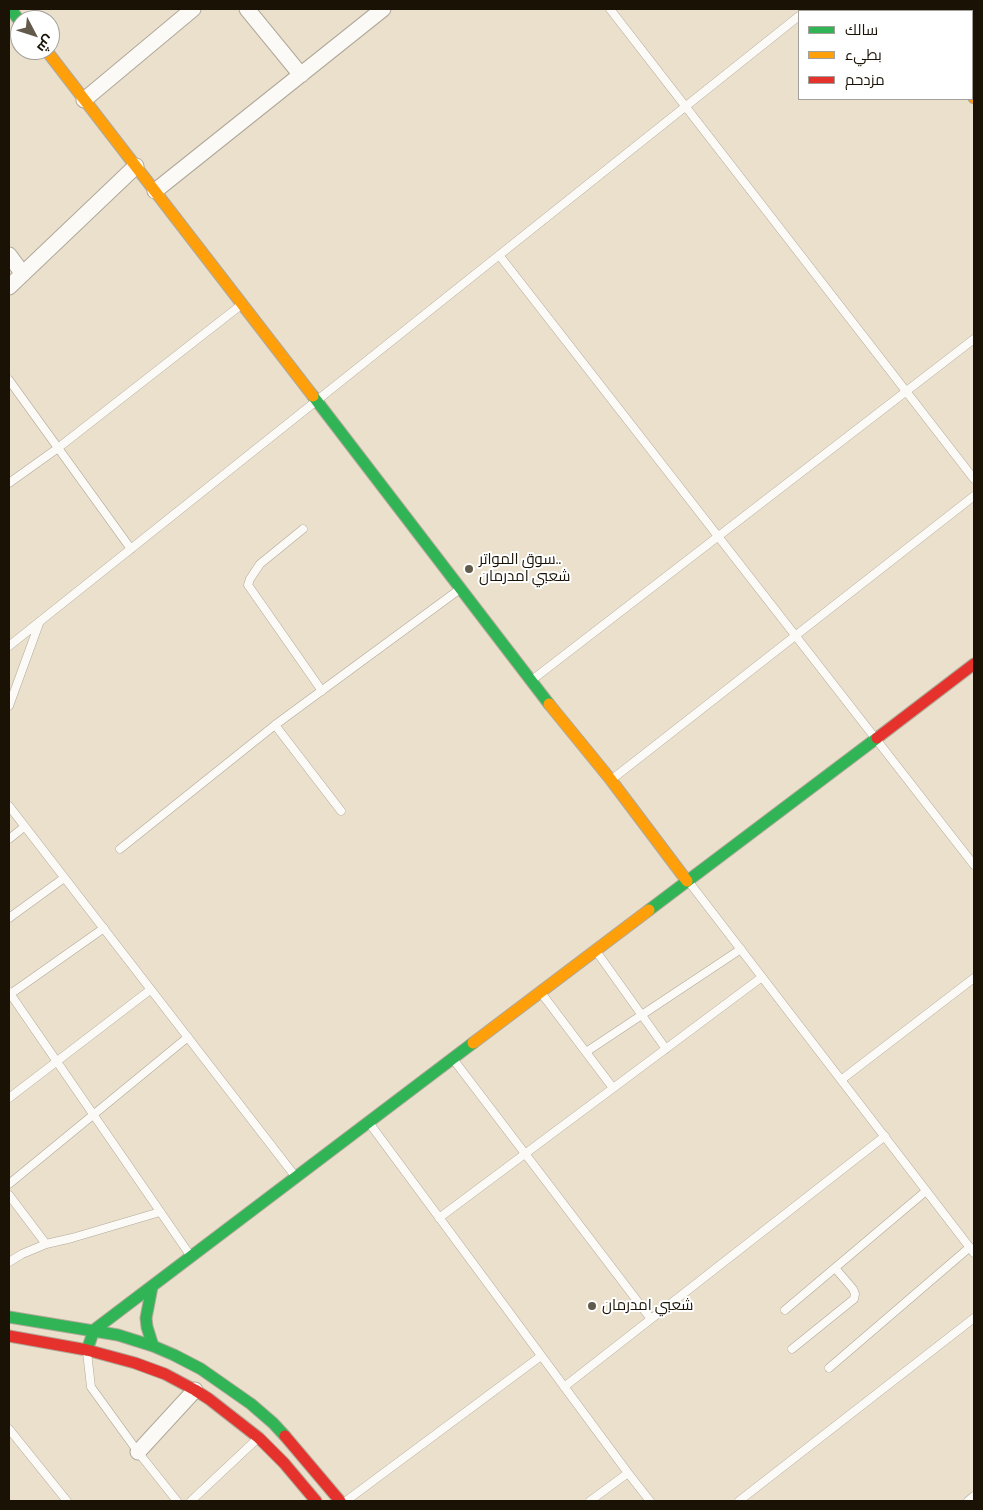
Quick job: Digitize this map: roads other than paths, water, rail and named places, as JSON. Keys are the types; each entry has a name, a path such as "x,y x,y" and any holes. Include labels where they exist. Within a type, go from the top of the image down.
{"street":[{"path":"84,100 193,9"},
{"path":"246,9 301,74"},
{"path":"155,191 382,9"},
{"path":"54,60 462,588 531,681 688,881"},
{"path":"9,287 136,166"},
{"path":"9,255 22,274"},
{"path":"87,1350 94,1330 974,664"},
{"path":"152,1287 146,1318 153,1346"},
{"path":"9,1317 94,1330 153,1346 201,1369 251,1404 284,1463 316,1501"},
{"path":"9,1336 87,1350 135,1363 165,1374 266,1430 289,1440 340,1501"},
{"path":"138,1452 195,1390"}],"lane":[{"path":"610,9 974,478"},
{"path":"9,646 798,17"},
{"path":"500,255 974,865"},
{"path":"9,484 242,304"},
{"path":"531,681 974,339"},
{"path":"9,380 131,549"},
{"path":"610,780 974,496"},
{"path":"303,529 260,564 248,584 322,691"},
{"path":"120,849 275,726 462,588"},
{"path":"9,706 40,621"},
{"path":"275,726 342,811"},
{"path":"9,806 296,1177"},
{"path":"9,839 24,827"},
{"path":"9,918 64,878"},
{"path":"688,881 972,1250 829,1368"},
{"path":"104,928 9,993 191,1257"},
{"path":"586,1052 741,949"},
{"path":"596,951 666,1049"},
{"path":"439,1218 762,977"},
{"path":"841,1080 974,978"},
{"path":"9,1098 150,990"},
{"path":"541,992 613,1088"},
{"path":"9,1184 188,1037"},
{"path":"452,1058 651,1319"},
{"path":"368,1122 650,1501"},
{"path":"564,1387 885,1136"},
{"path":"785,1310 926,1190"},
{"path":"9,1195 46,1244"},
{"path":"9,1262 22,1254 46,1244 160,1212"},
{"path":"792,1349 854,1299 854,1289 835,1268"},
{"path":"739,1501 974,1318"},
{"path":"87,1350 91,1388 177,1501"},
{"path":"346,1501 541,1356"},
{"path":"9,1429 67,1501"},
{"path":"191,1501 266,1430"},
{"path":"590,1501 628,1473"},
{"path":"968,1501 974,1496"}],"place":[{"name":"سوق المواتر.. شعبي امدرمان","path":"469,569"},
{"name":"شعبي امدرمان","path":"592,1306"}]}
